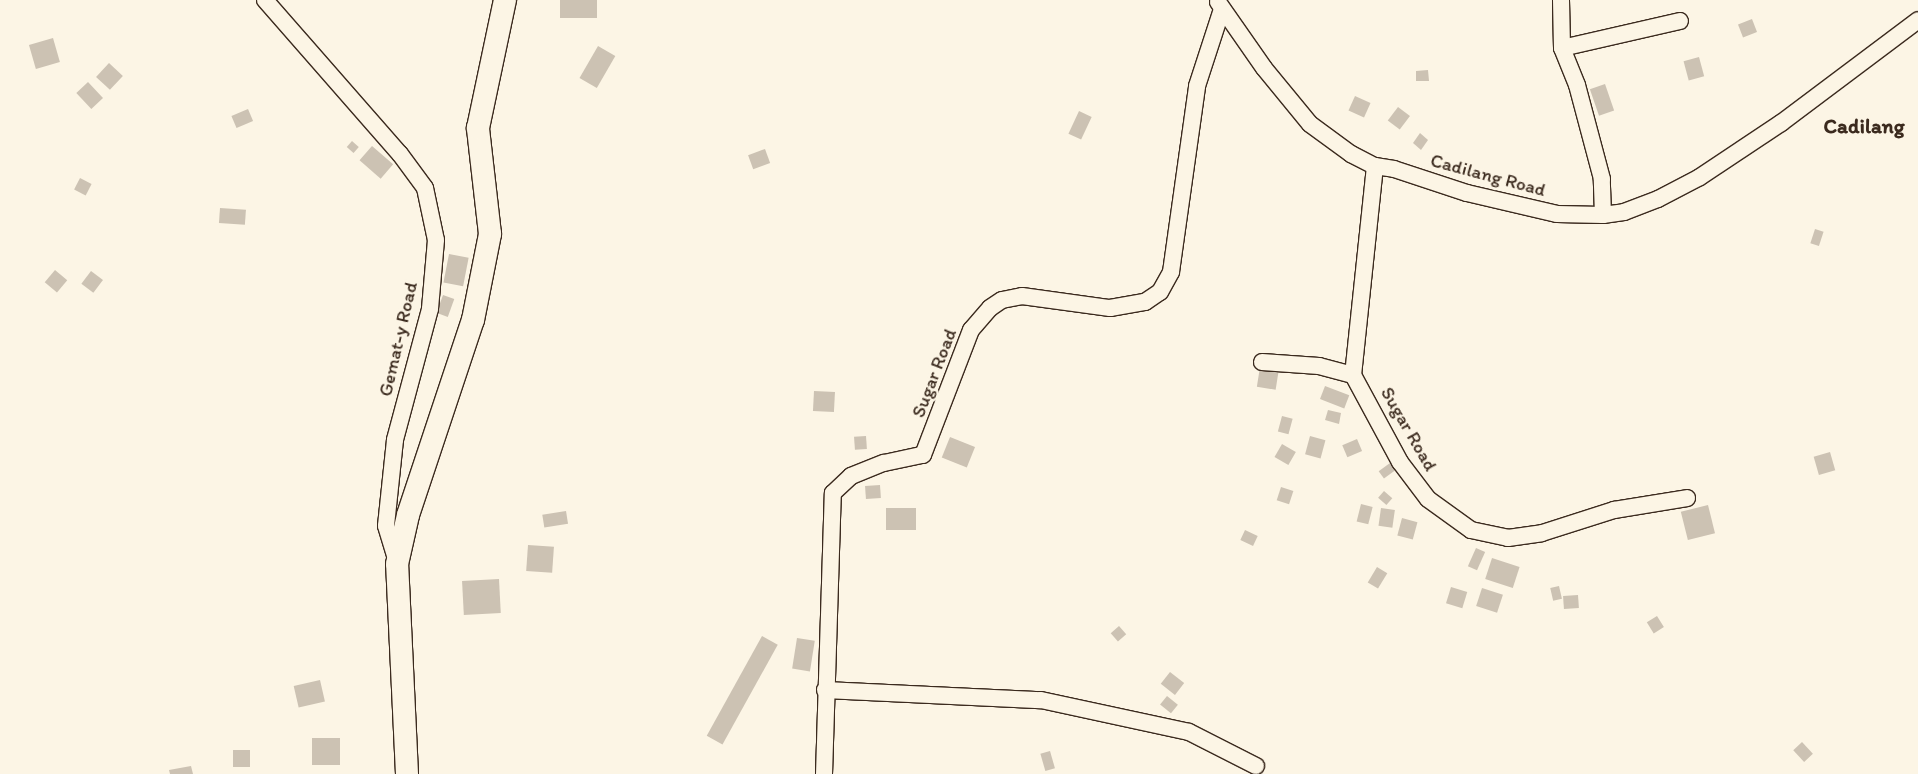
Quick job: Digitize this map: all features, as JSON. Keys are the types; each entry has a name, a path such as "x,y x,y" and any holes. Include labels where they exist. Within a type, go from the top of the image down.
{"street":[{"name":"Gemat-y Road","path":"265,0 400,154 425,188 436,240 430,309 394,440 386,526 397,564"},
{"path":"407,774 397,564 408,515 474,320 490,234 478,128 505,0"},
{"path":"1561,0 1562,48 1577,85 1602,179 1603,215"},
{"name":"Cadilang Road","path":"1219,5 1310,124 1375,166 1394,169 1467,193 1557,214 1603,215 1624,212 1658,199 1700,177 1780,123 1918,20"},
{"name":"Sugar Road","path":"824,774 825,690 833,493 851,476 884,463 923,455 971,330 990,308 1002,300 1022,296 1110,308 1145,302 1160,292 1172,272 1197,86 1219,5"},
{"path":"1562,48 1680,21"},
{"path":"1262,362 1319,366 1353,375 1375,166"},
{"name":"Sugar Road","path":"1353,375 1400,462 1422,491 1471,530 1516,537 1542,533 1614,510 1687,498"},
{"path":"825,690 1042,700 1189,732 1256,766"}],"building":[{"path":"560,0 597,0 597,18 560,18"},
{"path":"1752,19 1757,32 1743,37 1738,24"},
{"path":"53,38 60,62 36,69 29,45"},
{"path":"598,46 615,56 597,88 580,78"},
{"path":"1699,57 1704,76 1689,80 1684,61"},
{"path":"109,63 123,76 110,90 96,77"},
{"path":"1428,70 1429,81 1416,81 1416,71"},
{"path":"88,82 103,98 91,109 76,93"},
{"path":"1605,84 1614,110 1599,116 1590,89"},
{"path":"1355,96 1371,103 1364,118 1348,111"},
{"path":"1398,107 1410,116 1400,130 1388,121"},
{"path":"248,109 253,121 237,128 231,116"},
{"path":"1079,111 1092,117 1081,140 1068,134"},
{"path":"1420,133 1428,140 1421,150 1413,143"},
{"path":"352,141 359,147 354,153 347,147"},
{"path":"372,146 393,164 381,179 360,160"},
{"path":"765,149 770,163 753,169 748,155"},
{"path":"80,178 92,184 86,195 74,190"},
{"path":"220,208 246,210 245,225 219,223"},
{"path":"1815,229 1824,232 1819,246 1810,243"},
{"path":"449,254 469,258 463,286 443,282"},
{"path":"55,270 67,280 57,293 45,282"},
{"path":"91,271 103,280 93,293 81,284"},
{"path":"443,295 454,299 448,317 437,313"},
{"path":"1260,367 1279,370 1276,390 1257,387"},
{"path":"1325,386 1349,395 1344,408 1320,399"},
{"path":"814,391 835,392 834,412 813,411"},
{"path":"1328,410 1341,413 1339,424 1325,420"},
{"path":"1282,416 1293,419 1288,434 1278,431"},
{"path":"866,436 867,449 855,450 854,437"},
{"path":"1310,436 1325,440 1321,458 1305,454"},
{"path":"950,437 975,447 967,468 942,457"},
{"path":"1357,439 1362,451 1347,457 1342,445"},
{"path":"1282,444 1296,452 1288,465 1274,457"},
{"path":"1830,452 1835,470 1819,475 1814,457"},
{"path":"1390,463 1395,470 1384,479 1379,471"},
{"path":"880,485 881,498 866,499 865,486"},
{"path":"1281,487 1293,491 1289,504 1277,500"},
{"path":"1384,491 1392,498 1386,505 1378,498"},
{"path":"1361,504 1373,507 1368,524 1357,521"},
{"path":"1708,505 1715,533 1688,540 1681,512"},
{"path":"886,508 916,508 916,530 886,530"},
{"path":"1381,508 1395,510 1392,528 1378,526"},
{"path":"566,511 568,524 544,528 542,515"},
{"path":"1402,518 1417,522 1413,540 1397,535"},
{"path":"1245,530 1258,536 1253,546 1240,540"},
{"path":"528,545 554,547 552,573 526,571"},
{"path":"1476,548 1485,552 1477,570 1468,566"},
{"path":"1492,558 1520,567 1513,588 1485,579"},
{"path":"1377,567 1387,573 1378,589 1368,582"},
{"path":"499,579 501,613 464,615 462,581"},
{"path":"1559,586 1562,599 1553,601 1550,588"},
{"path":"1451,587 1467,592 1462,608 1446,603"},
{"path":"1482,588 1503,595 1497,613 1476,606"},
{"path":"1578,595 1579,608 1564,609 1563,596"},
{"path":"1657,616 1664,627 1654,633 1647,622"},
{"path":"1119,626 1126,634 1118,642 1111,633"},
{"path":"762,636 778,645 722,744 707,736"},
{"path":"797,638 815,641 810,671 792,669"},
{"path":"1170,672 1184,683 1175,695 1161,684"},
{"path":"320,680 325,701 299,708 294,686"},
{"path":"1167,696 1178,705 1171,713 1160,705"},
{"path":"312,738 340,738 340,765 312,765"},
{"path":"1802,742 1813,754 1804,762 1793,750"},
{"path":"233,750 250,750 250,767 233,767"},
{"path":"1050,751 1055,768 1045,771 1040,754"},
{"path":"191,766 193,774 170,774 169,770"}],"district":[{"name":"Cadilang","path":"1864,126"}]}
